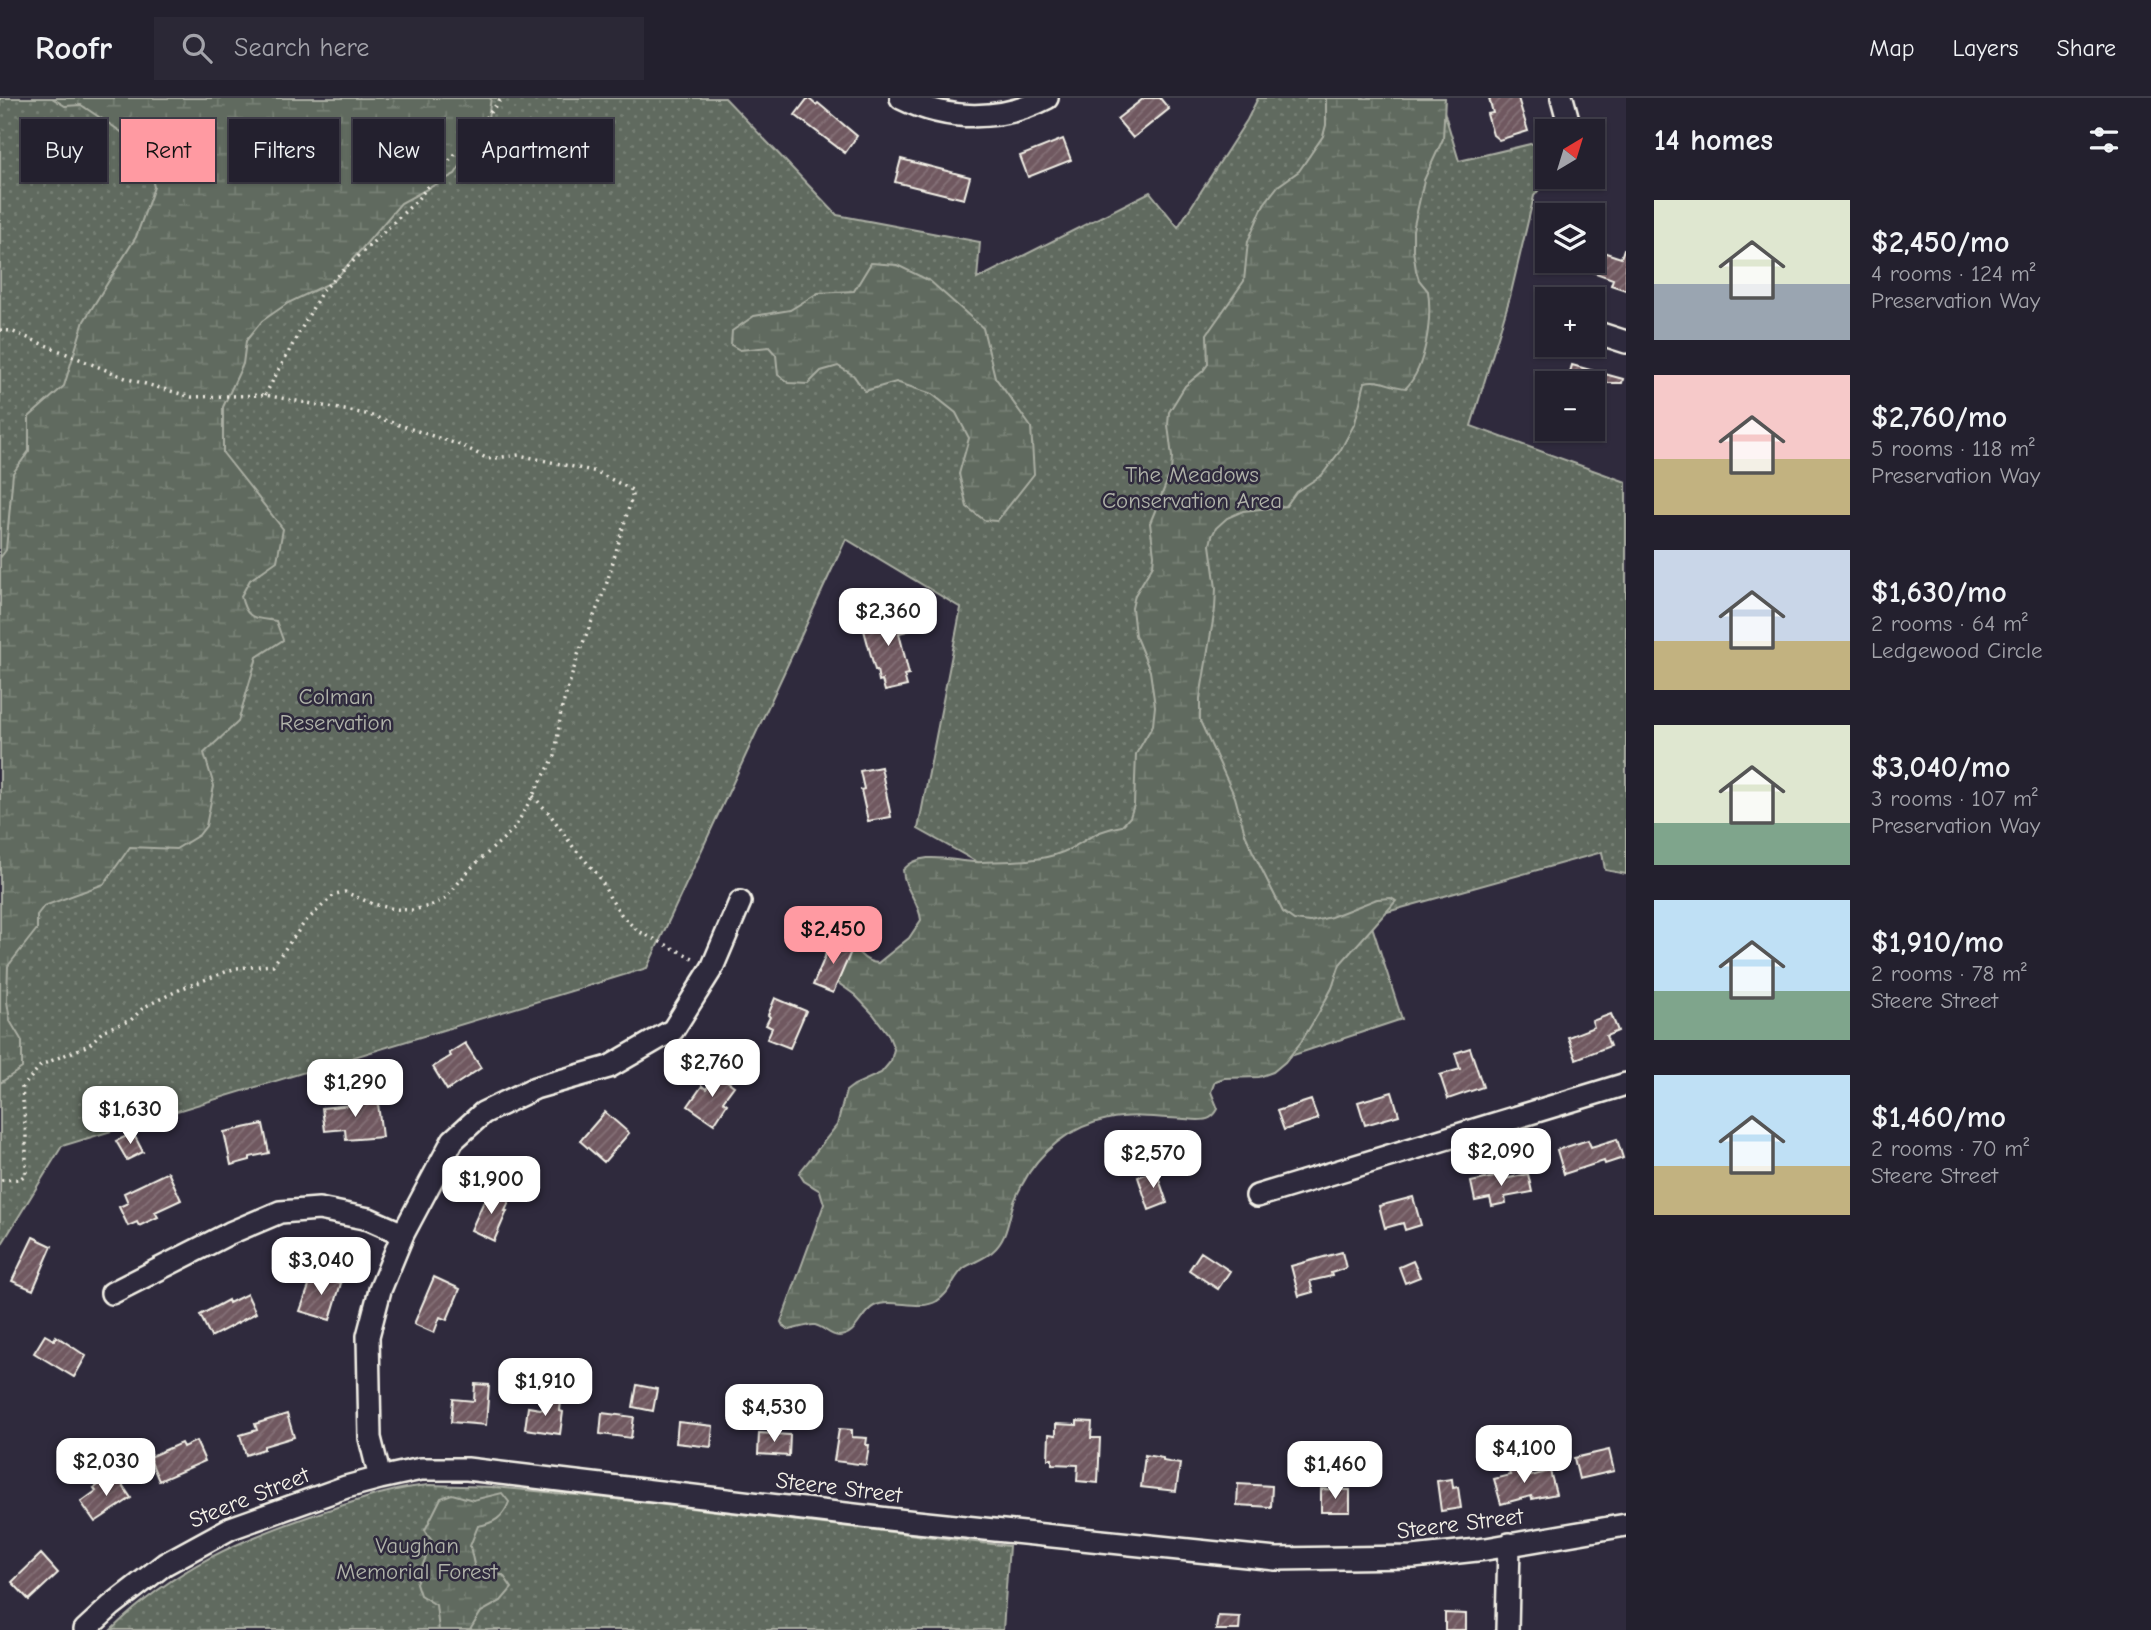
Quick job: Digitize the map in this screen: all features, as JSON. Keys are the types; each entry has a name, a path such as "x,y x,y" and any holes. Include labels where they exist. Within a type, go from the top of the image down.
{"street":[{"path":"901,98 937,112 972,116 1024,109 1047,98"},
{"path":"1562,98 1568,119"},
{"path":"1605,335 1626,342"},
{"path":"380,1478 370,1438 368,1336 380,1290 403,1234 453,1140 483,1113 535,1088 609,1067 673,1030 712,968 740,902"},
{"path":"1257,1196 1626,1084"},
{"path":"112,1293 230,1233 280,1212 319,1209 369,1219 403,1234"},
{"name":"Steere Street","path":"86,1630 111,1606 165,1564 231,1528 346,1487 421,1469 467,1469 888,1519 1276,1559 1413,1557 1486,1549 1626,1525"},
{"path":"1507,1630 1509,1544"}],"path":[{"path":"265,394 322,291 416,201 502,98"},
{"path":"0,330 11,331 128,379 191,397 265,394 366,414 463,446 488,459 519,454 597,472 632,490 604,589 578,655 561,712 555,757 514,829 470,869 445,899 412,910 373,904 345,892 335,894 305,922 273,965 236,968 183,988 144,1007 131,1020 104,1030 89,1045 41,1065 22,1088 26,1174 20,1179 0,1180"},
{"path":"533,796 600,876 610,898 630,924 638,931 712,968"}],"green space":[{"path":"0,98 725,98 837,215 980,242 977,279 1150,192 1178,227 1247,120 1258,98 1440,98 1459,161 1535,143 1535,189 1540,189 1534,196 1510,297 1471,426 1626,482 1626,874 1605,870 1602,852 1369,917 1402,1019 1107,1117 1042,898 918,829 961,608 846,539 647,968 62,1146 0,1247"},
{"path":"52,98 491,98 488,119 458,119 458,169 444,180 444,119 353,119 353,182 440,182 401,203 334,281 288,303 262,321 246,341 243,364 223,407 223,453 283,529 277,561 250,580 241,596 243,604 249,614 276,621 283,640 257,657 238,722 204,753 214,786 206,826 199,835 176,849 130,847 104,884 44,906 37,915 37,929 8,966 7,1001 10,1021 22,1041 22,1068 0,1083 0,558 6,550 13,473 29,451 29,417 64,386 84,321 136,237 154,187 153,182 215,182 215,119 121,119 121,132 107,122 107,119 102,119 81,105 65,106"},
{"name":"The Meadows Conservation Area","path":"1326,98 1445,98 1443,139 1424,180 1413,230 1416,270 1419,280 1428,291 1426,342 1418,368 1406,388 1375,381 1365,382 1355,423 1340,451 1322,475 1296,492 1286,506 1243,511 1227,518 1216,528 1210,545 1216,588 1215,609 1200,698 1200,721 1235,797 1245,834 1283,912 1294,920 1310,922 1377,899 1391,898 1396,901 1340,964 1332,988 1318,1014 1285,1062 1273,1072 1259,1077 1224,1078 1215,1081 1211,1092 1218,1109 1212,1116 1198,1120 1119,1117 1081,1127 1058,1142 1037,1161 1016,1197 1001,1242 989,1254 964,1268 937,1301 922,1305 889,1303 874,1306 845,1335 836,1336 815,1325 789,1330 781,1322 824,1204 820,1191 804,1181 799,1173 837,1125 846,1091 881,1073 891,1061 894,1049 888,1034 873,1014 855,995 831,978 825,956 827,936 843,929 861,955 878,963 909,938 921,920 904,877 903,870 911,863 930,858 982,862 1043,858 1063,852 1104,830 1122,826 1130,817 1134,805 1136,754 1153,725 1155,706 1150,671 1135,635 1132,608 1135,595 1153,565 1150,523 1171,472 1169,412 1185,386 1208,364 1207,334 1244,281 1248,241 1264,204 1278,186 1299,171 1323,136 1326,125"},
{"path":"871,263 897,265 930,281 983,328 995,377 1031,427 1034,474 997,521 984,520 967,507 959,474 969,438 956,413 932,394 896,382 865,391 853,375 838,366 821,371 808,384 789,383 778,375 776,355 769,347 740,350 731,345 732,331 754,316 790,310 818,293 854,291"},
{"name":"Vaughan Memorial Forest","path":"429,1485 494,1487 597,1497 1009,1546 1003,1630 111,1630 160,1589 237,1544 363,1499"},
{"path":"502,1493 509,1502 504,1512 493,1521 478,1526 470,1546 476,1574 503,1575 512,1588 501,1601 481,1612 470,1630 439,1630 436,1605 420,1595 416,1583 432,1541 425,1530 441,1498 452,1494 473,1500"}],"building":[{"path":"808,98 816,105 818,103 857,136 845,153 795,115"},
{"path":"1144,98 1160,98 1169,109 1133,138 1117,119"},
{"path":"1489,98 1518,98 1528,131 1499,140 1493,135 1487,114 1493,113"},
{"path":"1063,139 1071,160 1028,177 1020,156"},
{"path":"901,159 970,177 964,199 895,182"},
{"path":"1626,249 1626,290 1611,285 1613,279 1596,273 1605,273 1605,253 1621,258"},
{"path":"1572,365 1594,371 1570,371"},
{"path":"1605,374 1623,379 1622,383 1605,383"},
{"path":"895,612 896,615 906,612 911,630 899,633 909,674 904,675 907,686 885,691 875,670 862,623"},
{"path":"881,767 891,817 868,821 860,771"},
{"path":"833,938 853,947 833,993 813,985"},
{"path":"775,998 806,1011 790,1048 767,1039 772,1028 766,1025"},
{"path":"1611,1014 1618,1031 1606,1036 1610,1046 1576,1059 1568,1037 1594,1027 1592,1021"},
{"path":"465,1043 481,1068 447,1090 433,1067"},
{"path":"1470,1048 1483,1087 1448,1099 1440,1075 1460,1069 1455,1053"},
{"path":"717,1074 734,1086 723,1101 727,1104 714,1124 688,1106 702,1086 706,1089"},
{"path":"1392,1092 1399,1115 1365,1125 1358,1102"},
{"path":"377,1095 382,1137 346,1140 345,1129 325,1131 322,1108 362,1104 361,1097"},
{"path":"1311,1100 1318,1119 1284,1130 1277,1111"},
{"path":"605,1112 629,1133 604,1162 580,1141"},
{"path":"263,1124 269,1153 231,1165 224,1132"},
{"path":"133,1133 143,1152 127,1160 116,1141"},
{"path":"1617,1139 1623,1158 1564,1174 1557,1150 1588,1140 1591,1147"},
{"path":"1156,1170 1167,1203 1149,1210 1138,1177"},
{"path":"168,1172 181,1200 155,1212 158,1217 139,1226 137,1222 128,1226 119,1207 128,1203 124,1193"},
{"path":"1528,1174 1532,1192 1505,1197 1506,1203 1492,1206 1490,1198 1475,1201 1471,1182 1503,1175 1504,1179"},
{"path":"491,1191 510,1199 494,1241 471,1230"},
{"path":"1413,1197 1421,1225 1405,1230 1403,1223 1385,1228 1379,1206"},
{"path":"33,1237 52,1246 33,1290 12,1281"},
{"path":"1201,1252 1230,1271 1218,1289 1189,1270"},
{"path":"1342,1252 1346,1268 1331,1273 1332,1276 1310,1281 1313,1292 1299,1296 1291,1266"},
{"path":"1413,1261 1420,1277 1405,1283 1399,1267"},
{"path":"313,1275 341,1283 330,1320 300,1311"},
{"path":"434,1277 460,1289 447,1320 440,1317 434,1333 414,1324"},
{"path":"247,1294 256,1313 211,1337 200,1315 228,1300 229,1303"},
{"path":"45,1335 54,1340 56,1336 86,1356 74,1377 34,1353"},
{"path":"475,1384 489,1385 486,1425 451,1422 453,1399 474,1401"},
{"path":"637,1385 657,1389 653,1411 633,1407"},
{"path":"548,1400 561,1401 560,1411 563,1412 560,1434 525,1429 528,1407 547,1410"},
{"path":"602,1413 634,1417 631,1438 600,1434"},
{"path":"287,1414 294,1437 264,1446 264,1449 246,1455 240,1435 257,1430 255,1424"},
{"path":"1077,1421 1092,1422 1091,1438 1100,1438 1098,1483 1077,1481 1078,1465 1052,1464 1052,1459 1048,1459 1049,1434 1056,1435 1056,1424 1077,1425"},
{"path":"678,1422 713,1426 711,1447 676,1443"},
{"path":"839,1429 852,1430 852,1437 867,1438 866,1445 869,1445 866,1465 834,1461"},
{"path":"759,1433 790,1435 789,1456 758,1454"},
{"path":"196,1441 205,1461 159,1481 149,1457 181,1443 183,1447"},
{"path":"1609,1450 1614,1471 1579,1479 1574,1458"},
{"path":"1145,1455 1180,1464 1176,1491 1141,1487"},
{"path":"1523,1464 1527,1477 1550,1471 1556,1494 1532,1499 1531,1496 1501,1504 1494,1479 1510,1475 1508,1468"},
{"path":"115,1474 131,1498 95,1522 81,1502 96,1491 94,1488"},
{"path":"1452,1479 1453,1488 1458,1487 1461,1508 1441,1511 1437,1481"},
{"path":"1238,1484 1272,1486 1271,1507 1237,1505"},
{"path":"1321,1489 1350,1490 1350,1512 1321,1512"},
{"path":"41,1554 58,1573 29,1600 12,1582"},
{"path":"1445,1613 1466,1614 1466,1630 1445,1630"},
{"path":"1218,1616 1240,1617 1239,1630 1216,1630"}],"park label":[{"name":"Colman Reservation","path":"336,709"}]}
